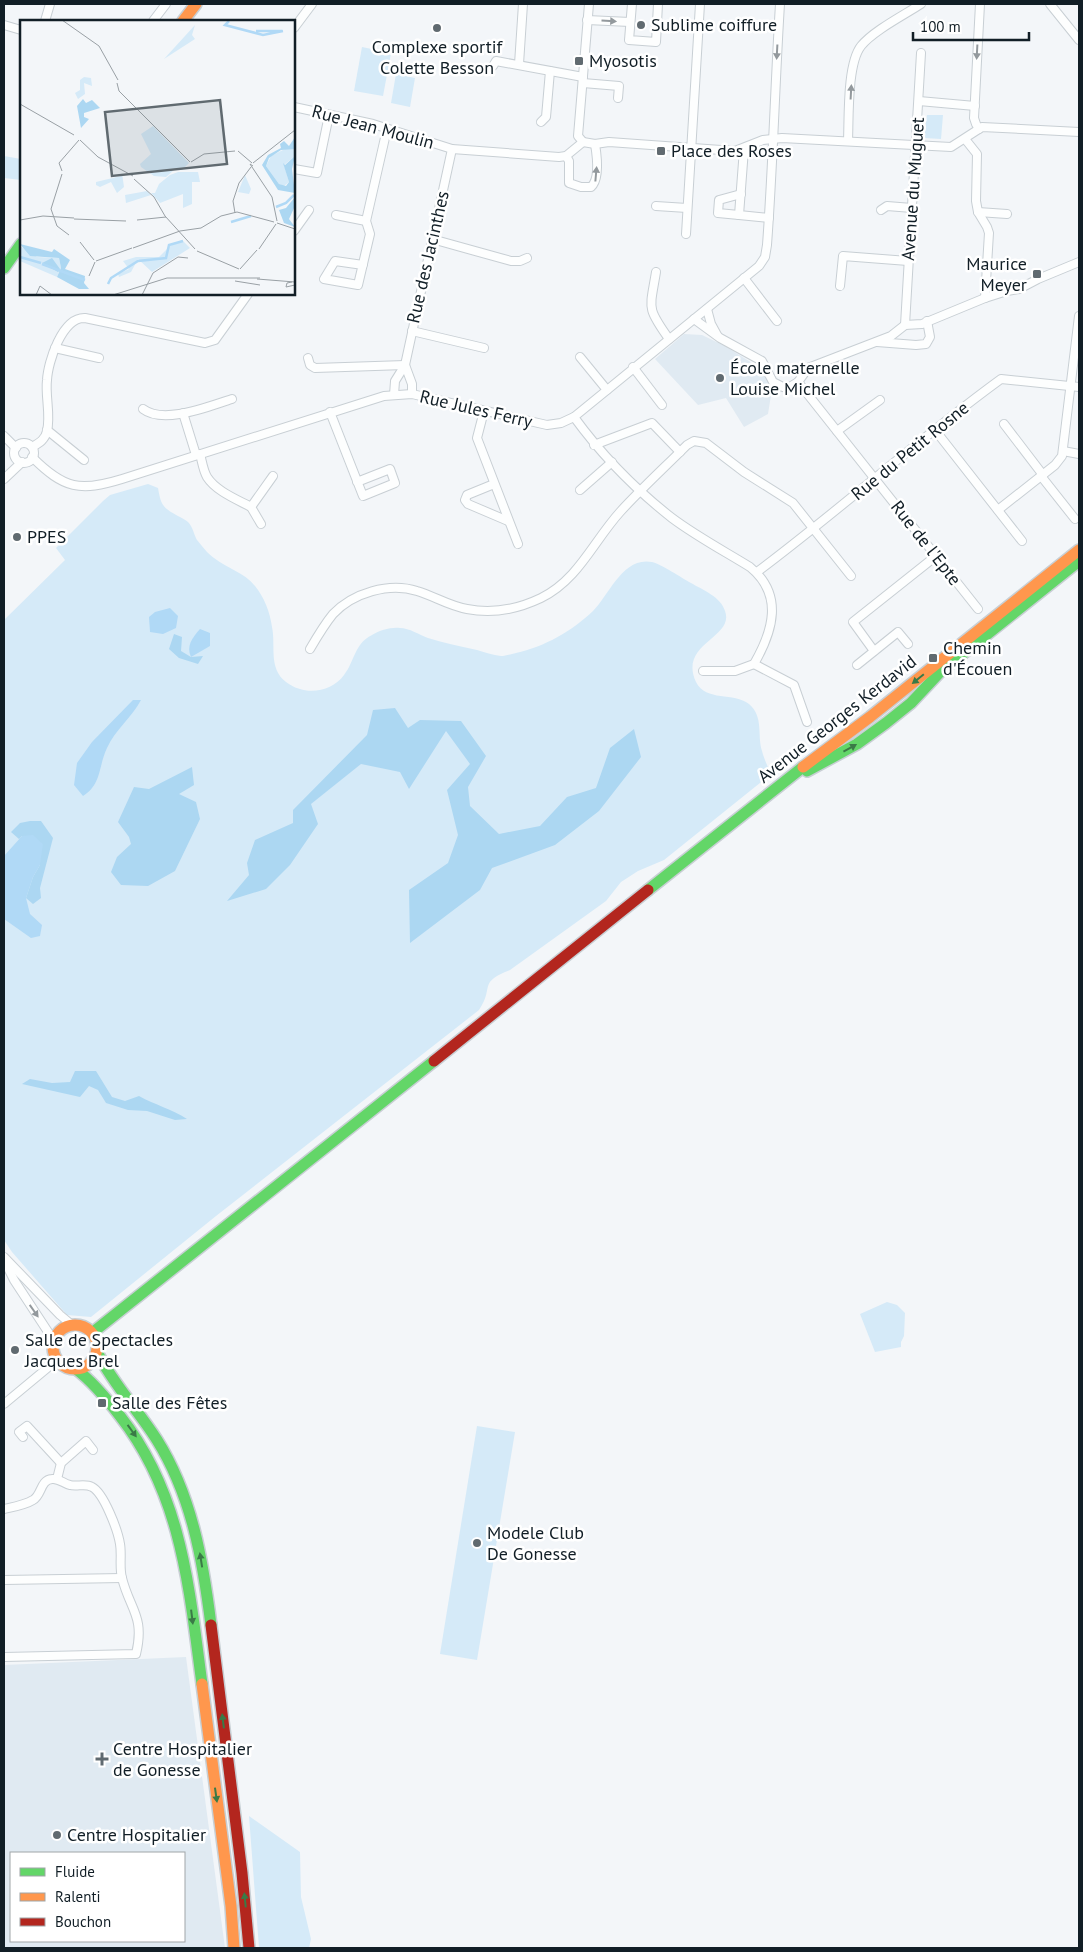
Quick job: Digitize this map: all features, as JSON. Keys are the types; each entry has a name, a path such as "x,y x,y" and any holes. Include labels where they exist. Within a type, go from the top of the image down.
{"main road":[{"path":"184,20 196,4"},
{"path":"4,268 20,245"},
{"name":"Avenue Georges Kerdavid","path":"764,800 1079,550"},
{"name":"Avenue Georges Kerdavid","path":"764,800 806,772 857,744 886,724 911,703 941,671 1079,561"},
{"path":"92,1333 764,800"},
{"path":"97,1352 90,1364 83,1368 69,1368 57,1360 54,1353 54,1341 58,1333 72,1325 80,1326 92,1333 96,1339 97,1352 104,1366 164,1452 183,1492 198,1541 206,1588 241,1864 249,1948"},
{"path":"76,1369 90,1379 140,1443 161,1482 180,1537 188,1577 230,1896 234,1948"}],"street":[{"path":"45,20 50,4"},
{"path":"154,20 166,4"},
{"path":"295,27 312,4"},
{"path":"519,64 523,4"},
{"path":"589,4 578,136 582,142 595,144 609,142 736,151 763,140 782,138 951,147 979,129 987,127 1079,132"},
{"path":"632,4 629,40 656,42 658,4"},
{"path":"686,234 700,4"},
{"name":"Rue Jules Ferry","path":"32,458 54,477 66,483 92,487 330,412 394,395 412,394 546,425 561,423 574,417 759,266 764,257 769,218 780,4"},
{"path":"848,141 852,70 855,55 861,45 871,37 920,4"},
{"path":"979,129 974,118 980,4"},
{"path":"1050,4 1079,40"},
{"path":"587,20 630,22"},
{"path":"4,25 20,30"},
{"name":"Avenue du Muguet","path":"905,325 921,53"},
{"path":"493,66 496,61 519,64 583,80 618,86 618,98"},
{"path":"542,122 546,117 550,71"},
{"path":"918,101 975,106"},
{"name":"Rue Jean Moulin","path":"295,107 387,129 452,149 566,156"},
{"path":"295,168 317,173 329,115"},
{"path":"363,266 335,261 324,280 358,285 363,266 370,234 366,221 387,129"},
{"path":"965,139 978,158 976,202 978,212 989,233 985,298"},
{"path":"582,142 566,156 569,183 581,187 591,187 595,182 597,157 595,144"},
{"name":"Rue des Jacinthes","path":"406,365 452,149"},
{"path":"739,215 744,149"},
{"path":"740,194 719,200 718,213 769,218"},
{"path":"656,206 687,208"},
{"path":"881,210 887,206 912,208"},
{"path":"295,230 309,210"},
{"path":"978,212 1007,214"},
{"path":"336,215 366,221"},
{"path":"432,240 511,261 520,261 527,258"},
{"path":"840,286 843,256 908,261"},
{"path":"694,319 720,338 762,362 770,378 778,385 788,388 798,382 808,368 877,342 897,332 905,325 927,321 985,298 1019,289 1079,262"},
{"path":"656,272 650,306 651,312 669,339"},
{"path":"744,278 777,321"},
{"path":"32,447 43,440 47,430 47,379 55,348 64,330 70,324 81,318 201,343 211,342 215,340 247,295"},
{"path":"707,309 711,324 720,338"},
{"path":"998,510 1055,465 1062,456 1075,387 1079,316"},
{"path":"877,342 916,346 926,344 930,337 927,321"},
{"path":"412,330 484,348"},
{"path":"55,348 99,358"},
{"path":"580,357 607,390"},
{"path":"308,358 310,365 315,368 406,365"},
{"path":"406,365 412,384 412,394"},
{"path":"394,395 395,381 406,365"},
{"path":"633,368 662,405"},
{"name":"Rue du Petit Rosne","path":"757,572 815,529 875,478 1001,379 1075,387"},
{"name":"Rue de l'Epte","path":"798,382 978,609"},
{"path":"143,409 148,413 156,415 183,414 232,399"},
{"path":"837,432 880,400"},
{"path":"484,411 477,438 518,544"},
{"path":"330,412 357,482 363,496 395,483 390,469 357,482"},
{"path":"183,414 206,475 212,483 251,507 261,524"},
{"path":"574,417 594,445 640,490 673,518 757,572 768,591 773,614 771,625 765,644 754,664 727,672 703,671"},
{"path":"594,445 652,422 680,452"},
{"path":"1004,424 1075,519"},
{"path":"47,430 84,460"},
{"path":"935,430 1022,542"},
{"path":"4,436 16,448"},
{"path":"310,649 334,613 346,603 374,590 402,587 416,590 455,607 484,611 515,608 554,592 574,574 602,534 640,490 694,441 706,444 744,472 794,503 851,576"},
{"path":"24,443 32,447 34,452 32,458 28,462 22,462 15,456 16,448 24,443"},
{"path":"1063,451 1079,454"},
{"path":"4,479 22,462"},
{"path":"580,490 612,462"},
{"path":"251,507 273,476"},
{"path":"494,484 467,494 465,500 468,504 508,521"},
{"path":"874,651 853,622 936,556"},
{"path":"857,665 898,632 908,644"},
{"path":"754,664 794,686 807,722"},
{"path":"4,1259 18,1270 60,1315 72,1325"},
{"path":"4,1259 14,1280 54,1341"},
{"path":"4,1404 57,1360"},
{"path":"23,1437 19,1432 27,1426 60,1463"},
{"path":"57,1479 60,1463 86,1441 93,1450"},
{"path":"4,1509 33,1500 38,1495 43,1484 51,1479 57,1479 69,1485 95,1488 101,1496 117,1532 120,1545 122,1578 140,1625 136,1654 4,1657"},
{"path":"4,1580 122,1578"}],"shaded area":[{"path":"362,47 391,53 383,96 354,91"},
{"path":"396,74 415,78 410,107 391,103"},
{"path":"927,115 943,115 941,139 924,138"},
{"path":"4,156 20,159 20,180 4,178"},
{"name":"École maternelle Louise Michel","path":"684,334 702,335 725,346 760,368 772,389 768,414 744,427 726,398 698,405 655,359"},
{"path":"148,484 158,488 160,499 166,509 188,522 197,540 210,554 219,562 246,577 255,586 264,600 270,616 275,663 280,676 293,686 309,691 325,689 339,681 348,670 355,653 362,643 375,633 389,628 407,629 434,640 501,656 537,647 567,631 585,618 599,604 618,578 633,565 642,562 652,562 661,565 711,594 723,606 726,620 722,628 694,658 692,669 696,682 706,692 743,700 754,709 758,720 762,751 771,774 664,860 638,871 621,882 606,901 510,970 493,979 488,986 484,1002 479,1010 216,1216 91,1317 67,1315 12,1252 4,1240 4,620 65,560 56,548 103,501 110,495"},
{"path":"170,608 178,616 176,628 163,634 150,632 149,617 155,612"},
{"path":"200,629 210,633 210,646 191,657 189,649 191,642"},
{"path":"174,634 182,637 181,651 191,657 203,656 198,664 179,658 169,649"},
{"path":"133,700 141,700 110,741 97,781 83,796 74,785 77,763 92,742"},
{"path":"395,708 408,728 420,720 461,721 486,756 468,787 470,806 499,834 540,826 567,797 596,788 610,748 634,729 641,757 599,811 555,845 492,868 480,890 410,943 409,890 448,863 458,835 447,790 470,764 446,731 409,789 400,772 361,764 311,804 318,824 290,865 266,889 227,901 249,875 247,863 255,840 293,823 293,810 367,735 373,710"},
{"path":"192,767 194,785 179,794 196,802 200,819 175,871 148,886 121,885 111,872 117,857 131,844 129,837 118,822 134,787 149,789"},
{"path":"41,821 53,838 40,888 41,898 33,904 26,898 33,877 40,865 22,836 19,839 11,832 20,823"},
{"path":"33,835 43,844 40,865 33,877 26,898 30,914 42,925 40,936 31,938 4,919 4,856 22,836"},
{"path":"75,1071 96,1071 112,1097 125,1101 139,1096 187,1119 175,1120 147,1111 128,1110 106,1103 98,1090 89,1086 80,1097 22,1084 30,1079 52,1083 70,1082"},
{"path":"887,1302 897,1305 905,1313 904,1336 901,1347 875,1352 860,1314"},
{"name":"Modele Club De Gonesse","path":"477,1426 515,1432 477,1660 440,1654"},
{"name":"Centre Hospitalier de Gonesse","path":"186,1657 225,1948 4,1948 4,1665"},
{"path":"249,1816 300,1852 301,1897 311,1939 309,1948 259,1948"}],"traffic: fast":[{"path":"4,268 20,245"},
{"path":"807,771 857,744 886,723 911,703 941,671 1079,561"},
{"path":"648,890 803,767"},
{"path":"92,1333 434,1061"},
{"path":"97,1352 110,1375 157,1440 179,1484 200,1553 211,1625"},
{"path":"76,1369 100,1391 141,1446 170,1510 187,1578 202,1684"}],"traffic: slow":[{"path":"184,20 196,4"},
{"path":"803,767 870,717 1079,550"},
{"path":"71,1325 79,1325 91,1331 97,1347 91,1363 79,1369 71,1369 59,1363 53,1351 53,1343 59,1331 71,1325"},
{"path":"202,1684 231,1906 234,1948"}],"traffic: jam":[{"path":"434,1061 648,890"},
{"path":"211,1625 242,1873 249,1948"}],"place":[{"name":"Sublime coiffure","path":"641,25"},
{"name":"Complexe sportif Colette Besson","path":"437,28"},
{"name":"Myosotis","path":"579,61"},
{"name":"Place des Roses","path":"661,151"},
{"name":"Maurice Meyer","path":"1037,274"},
{"name":"École maternelle Louise Michel","path":"720,378"},
{"name":"PPES","path":"17,537"},
{"name":"Chemin d'Écouen","path":"933,658"},
{"name":"Salle de Spectacles Jacques Brel","path":"15,1350"},
{"name":"Salle des Fêtes","path":"102,1403"},
{"name":"Modele Club De Gonesse","path":"477,1543"},
{"name":"Centre Hospitalier de Gonesse","path":"102,1759"},
{"name":"Centre Hospitalier","path":"57,1835"}]}
